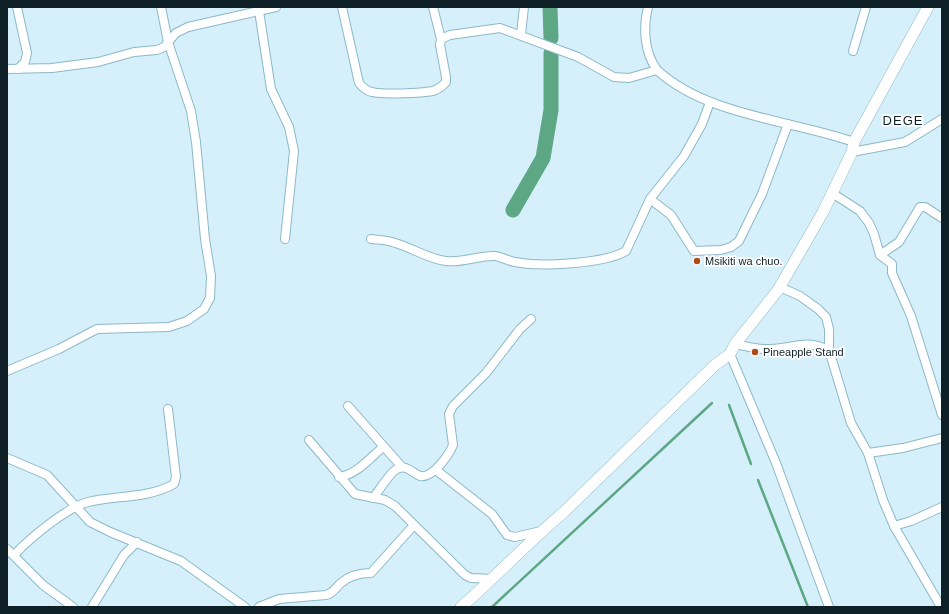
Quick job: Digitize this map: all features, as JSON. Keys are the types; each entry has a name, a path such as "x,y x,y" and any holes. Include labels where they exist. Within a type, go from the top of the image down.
{"main road":[{"path":"461,607 493,579 541,531 564,512 715,365 730,354 735,344 780,288 824,212 853,147 928,7"}],"street":[{"path":"17,7 27,53 25,62 18,69"},
{"path":"7,371 59,349 98,330 169,327 187,321 204,309 210,298 211,276 205,239 196,142 191,112 168,42 161,7"},
{"path":"7,68 52,68 98,62 134,52 157,50 168,42 176,32 188,27 276,7"},
{"path":"342,7 359,83 365,89 374,93 416,93 433,90 441,87 446,82 440,45 441,39 432,7"},
{"path":"522,34 524,7"},
{"path":"648,7 645,21 645,37 651,62 670,83 710,102 788,124 853,147 905,142 942,120"},
{"path":"853,51 866,7"},
{"path":"259,11 271,89 289,127 294,151 295,161 285,239"},
{"path":"164,26 176,32"},
{"path":"441,39 450,35 500,28 522,34 578,57 614,77 628,78 657,70"},
{"path":"371,239 395,243 430,257 446,261 460,262 494,256 514,262 539,264 603,259 618,256 626,251 650,199 684,156 702,124 710,102"},
{"path":"650,199 671,215 694,251 720,250 731,247 739,241 762,194 788,124"},
{"path":"832,193 860,211 869,223 874,234 880,256 892,264 892,273 911,316 942,415"},
{"path":"880,256 899,242 920,207 925,207 942,218"},
{"path":"780,288 800,296 826,317 829,329 829,350 851,422 868,453 883,500 894,526 941,607"},
{"path":"373,498 396,469 402,467 409,468 419,475 424,476 436,470 453,445 449,414 453,406 486,373 520,329 531,320"},
{"path":"735,344 770,349 795,345 816,344 829,350"},
{"path":"730,354 776,463 829,607"},
{"path":"348,406 402,467"},
{"path":"14,555 22,546 74,506 88,502 151,494 174,484 176,477 168,409"},
{"path":"868,453 903,448 942,438"},
{"path":"309,440 355,494 385,500 395,506 465,575 471,578 493,579"},
{"path":"339,477 355,471 383,447"},
{"path":"7,458 47,475 58,485 74,506 90,522 100,528 181,561 245,607"},
{"path":"436,470 492,514 507,535 515,537 541,531"},
{"path":"894,526 911,521 942,507"},
{"path":"259,607 279,599 326,595 333,593 341,583 355,574 371,573 414,525"},
{"path":"92,607 124,555 137,542"},
{"path":"7,549 43,585 73,607"}],"waterway":[{"path":"550,7 551,38"},
{"path":"513,210 543,158 551,110 551,53"},
{"path":"492,607 712,403"},
{"path":"729,405 751,464"},
{"path":"758,480 808,607"}],"place":[{"name":"Msikiti wa chuo.","path":"697,261"},
{"name":"Pineapple Stand","path":"755,352"}],"district":[{"name":"DEGE","path":"903,120"}]}
